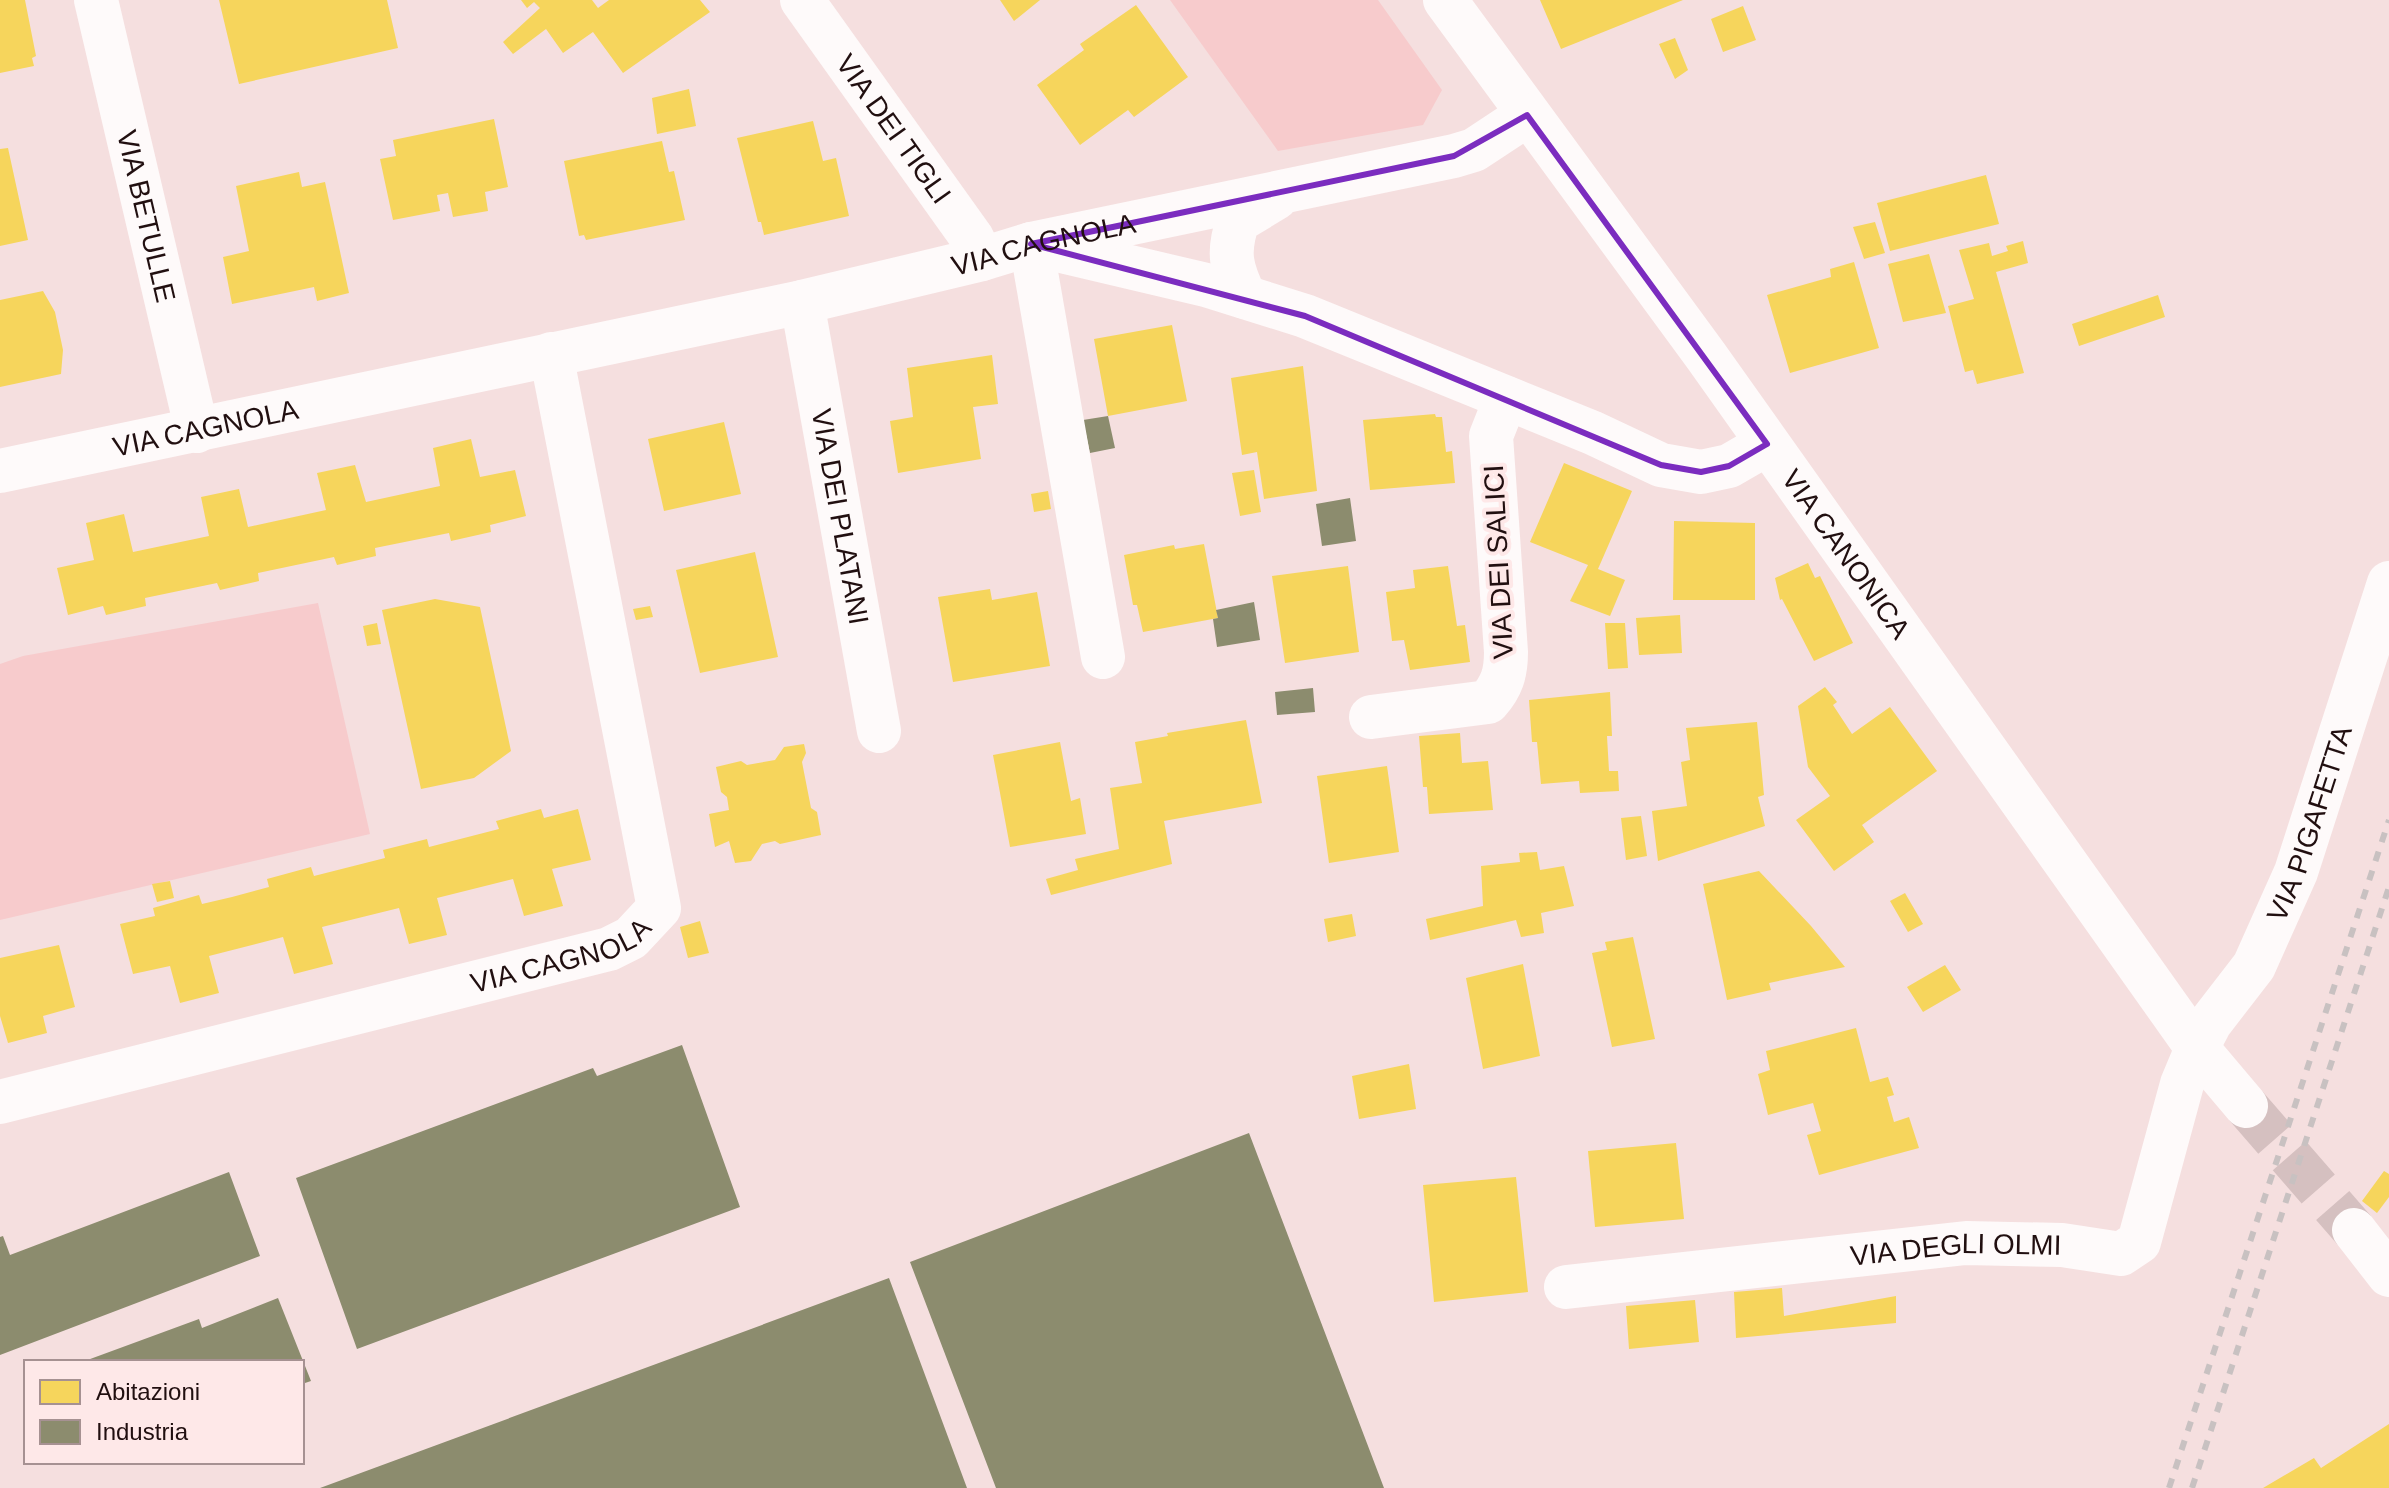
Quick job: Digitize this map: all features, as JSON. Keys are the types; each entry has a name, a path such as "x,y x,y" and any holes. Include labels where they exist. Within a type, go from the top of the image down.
{"street":[{"name":"VIA BETULLE","path":"96,0 197,431"},
{"name":"VIA DEI TIGLI","path":"802,0 972,238 982,259"},
{"name":"VIA CANONICA","path":"1445,0 1706,356 2197,1048 2246,1106"},
{"name":"VIA CAGNOLA","path":"0,471 802,302 982,259 1031,244 1474,150 1527,115"},
{"path":"1245,297 1232,270 1232,240 1238,221 1263,204 1293,190"},
{"path":"1103,657 1031,244 1206,285 1305,316 1593,433 1661,465 1701,472 1729,466 1767,444"},
{"name":"VIA DEI PLATANI","path":"802,302 879,731"},
{"name":"VIA CAGNOLA","path":"0,1102 609,949 631,938 659,908 551,354"},
{"name":"VIA DEI SALICI","path":"1371,717 1488,702 1500,688 1506,671 1506,652 1491,436 1506,398"},
{"name":"VIA PIGAFETTA","path":"2197,1048 2210,1023 2254,966 2296,872 2389,583"},
{"name":"VIA DEGLI OLMI","path":"1566,1287 1966,1243 2062,1245 2121,1254 2139,1242 2182,1084 2197,1048"},
{"path":"2354,1230 2389,1275"}],"highlighted area":[{"path":"1527,115 1767,444 1729,466 1701,472 1661,465 1305,316 1031,244 1454,156"}],"shaded area":[{"path":"1170,0 1378,0 1442,90 1423,125 1278,151"},
{"path":"318,603 370,834 0,920 0,664 23,656"}],"building: Abitazioni":[{"path":"0,0 25,0 36,56 32,58 34,66 0,73"},
{"path":"219,0 387,0 398,48 239,84"},
{"path":"521,0 592,0 598,8 609,0 700,0 710,12 623,73 593,32 563,53 546,29 513,54 503,42 540,8 534,2 527,8"},
{"path":"1000,0 1040,0 1014,21"},
{"path":"1540,0 1683,0 1561,49"},
{"path":"1136,5 1188,77 1134,117 1128,110 1080,145 1037,85 1084,50 1080,44"},
{"path":"1743,6 1756,40 1723,52 1711,19"},
{"path":"1675,38 1688,70 1675,79 1659,44"},
{"path":"689,89 696,126 657,134 652,98"},
{"path":"494,119 508,187 485,192 488,211 453,217 448,193 437,195 440,211 393,220 380,159 396,156 393,140"},
{"path":"813,121 823,161 836,158 849,216 764,235 737,138"},
{"path":"662,141 669,172 674,171 685,220 586,240 584,235 579,236 564,161"},
{"path":"8,148 28,240 0,246 0,149"},
{"path":"299,172 302,187 325,182 349,293 317,301 314,287 232,304 223,257 249,251 236,186"},
{"path":"1986,175 1999,224 1890,251 1877,203"},
{"path":"1875,222 1885,253 1864,259 1853,227"},
{"path":"2023,241 2028,263 1996,272 2024,373 1977,384 1973,370 1965,372 1948,306 1974,299 1959,250 1989,243 1992,256 2008,251 2006,246"},
{"path":"1929,254 1946,313 1903,322 1888,264"},
{"path":"1854,262 1879,348 1790,373 1767,295 1831,277 1830,269"},
{"path":"43,291 55,312 63,350 61,374 0,387 0,300"},
{"path":"2158,295 2165,317 2079,346 2072,324"},
{"path":"1172,325 1187,401 1108,416 1094,339"},
{"path":"992,355 998,404 973,407 981,459 898,473 890,421 913,417 907,368"},
{"path":"1303,366 1317,491 1264,499 1257,452 1242,455 1231,378"},
{"path":"1435,414 1442,417 1446,452 1452,451 1455,483 1370,490 1363,420"},
{"path":"724,422 741,494 664,511 648,439"},
{"path":"471,439 480,477 515,470 526,516 490,525 491,532 451,541 449,533 375,548 376,556 337,565 334,557 258,573 259,581 220,590 217,583 145,598 146,606 106,615 103,606 68,615 57,568 94,560 86,523 124,514 133,552 209,536 201,497 239,489 248,527 326,510 317,473 355,465 366,502 440,486 433,448"},
{"path":"1564,463 1632,491 1598,569 1625,580 1610,616 1570,601 1588,565 1530,542"},
{"path":"1254,470 1261,512 1240,516 1232,473"},
{"path":"1048,491 1051,509 1034,512 1031,494"},
{"path":"1674,521 1755,523 1755,600 1673,600"},
{"path":"1204,544 1218,618 1143,632 1137,605 1133,605 1124,555 1174,545 1175,549"},
{"path":"755,552 778,657 700,673 676,570"},
{"path":"1808,563 1815,578 1820,576 1853,643 1814,661 1780,600 1775,578"},
{"path":"1348,566 1359,652 1285,663 1272,576"},
{"path":"1448,566 1457,626 1465,625 1470,662 1410,670 1404,640 1392,641 1386,592 1415,588 1413,570"},
{"path":"990,589 992,600 1037,592 1050,666 953,682 938,597"},
{"path":"435,599 480,607 511,751 474,778 421,789 382,610"},
{"path":"650,606 653,617 636,620 633,609"},
{"path":"1680,615 1682,653 1639,655 1636,618"},
{"path":"377,623 381,644 367,646 363,626"},
{"path":"1605,623 1625,623 1628,668 1608,669"},
{"path":"1825,687 1837,702 1833,705 1852,734 1890,707 1937,771 1862,825 1874,842 1834,871 1796,820 1830,796 1808,767 1798,706"},
{"path":"1610,692 1612,736 1607,736 1609,771 1618,771 1619,791 1580,793 1579,781 1541,784 1537,742 1532,742 1529,700"},
{"path":"1246,720 1262,803 1164,821 1172,864 1051,895 1046,879 1078,870 1075,859 1119,849 1110,788 1142,783 1135,742 1168,736 1167,733"},
{"path":"1757,722 1764,795 1758,797 1765,826 1658,861 1652,811 1687,806 1681,762 1690,760 1686,728"},
{"path":"1460,733 1462,763 1488,761 1493,810 1429,814 1427,787 1423,787 1419,736"},
{"path":"1060,742 1071,801 1080,798 1086,834 1010,847 993,755"},
{"path":"804,744 806,753 802,762 811,808 817,812 821,835 780,844 775,841 762,844 751,861 735,863 729,841 715,847 709,814 729,810 727,797 721,792 716,767 741,761 747,765 775,760 784,747"},
{"path":"1387,766 1399,852 1329,863 1317,776"},
{"path":"541,809 544,818 578,809 591,860 552,869 563,906 524,916 513,879 437,898 447,935 409,944 399,908 322,927 333,964 294,974 283,937 209,956 219,993 180,1003 170,966 133,974 120,924 155,916 153,908 199,895 202,904 232,897 269,887 267,879 311,867 314,876 385,858 383,850 427,839 429,847 499,829 496,821"},
{"path":"1641,816 1647,856 1626,860 1621,818"},
{"path":"1537,852 1540,870 1564,866 1574,906 1541,913 1544,933 1521,937 1516,920 1430,940 1426,919 1483,906 1481,866 1520,862 1519,853"},
{"path":"1759,871 1845,967 1769,983 1771,990 1727,1000 1703,884"},
{"path":"170,881 174,898 157,902 152,884"},
{"path":"1905,893 1923,924 1908,932 1890,901"},
{"path":"1352,914 1356,936 1328,942 1324,919"},
{"path":"700,921 709,953 688,958 680,927"},
{"path":"1633,937 1655,1039 1612,1047 1592,953 1607,950 1605,942"},
{"path":"59,945 75,1007 43,1016 47,1033 8,1043 0,1016 0,958"},
{"path":"1523,964 1540,1056 1483,1069 1466,978"},
{"path":"1945,965 1961,990 1923,1012 1907,987"},
{"path":"1856,1028 1870,1082 1888,1077 1894,1095 1887,1097 1894,1122 1909,1117 1919,1148 1819,1175 1807,1135 1821,1131 1813,1103 1768,1115 1758,1074 1770,1070 1766,1051"},
{"path":"1409,1064 1416,1109 1359,1119 1352,1076"},
{"path":"1676,1143 1684,1219 1595,1227 1588,1151"},
{"path":"2384,1171 2389,1174 2389,1197 2377,1213 2362,1201"},
{"path":"1516,1177 1528,1292 1434,1302 1423,1185"},
{"path":"1782,1288 1784,1316 1896,1296 1896,1323 1736,1338 1734,1292"},
{"path":"1695,1300 1699,1342 1629,1349 1626,1306"},
{"path":"2389,1424 2389,1488 2263,1488 2314,1458 2321,1468"}],"building: Industria":[{"path":"1108,416 1115,448 1090,453 1083,420"},
{"path":"1350,498 1356,541 1322,546 1316,504"},
{"path":"1254,602 1260,640 1217,647 1213,619 1218,618 1216,610"},
{"path":"1313,688 1315,712 1277,715 1275,692"},
{"path":"682,1045 740,1207 357,1349 296,1178 593,1068 597,1076"},
{"path":"1249,1133 1384,1488 996,1488 910,1262"},
{"path":"229,1172 260,1256 0,1355 0,1237 3,1236 10,1255"},
{"path":"889,1278 967,1488 320,1488"},
{"path":"278,1298 303,1360 87,1360 199,1319 202,1328"},
{"path":"304,1363 311,1381 304,1383"}],"tunnel":[{"path":"2246,1106 2354,1230"}],"railway":[{"path":"2169,1488 2389,820"},
{"path":"2192,1488 2389,887"}]}
